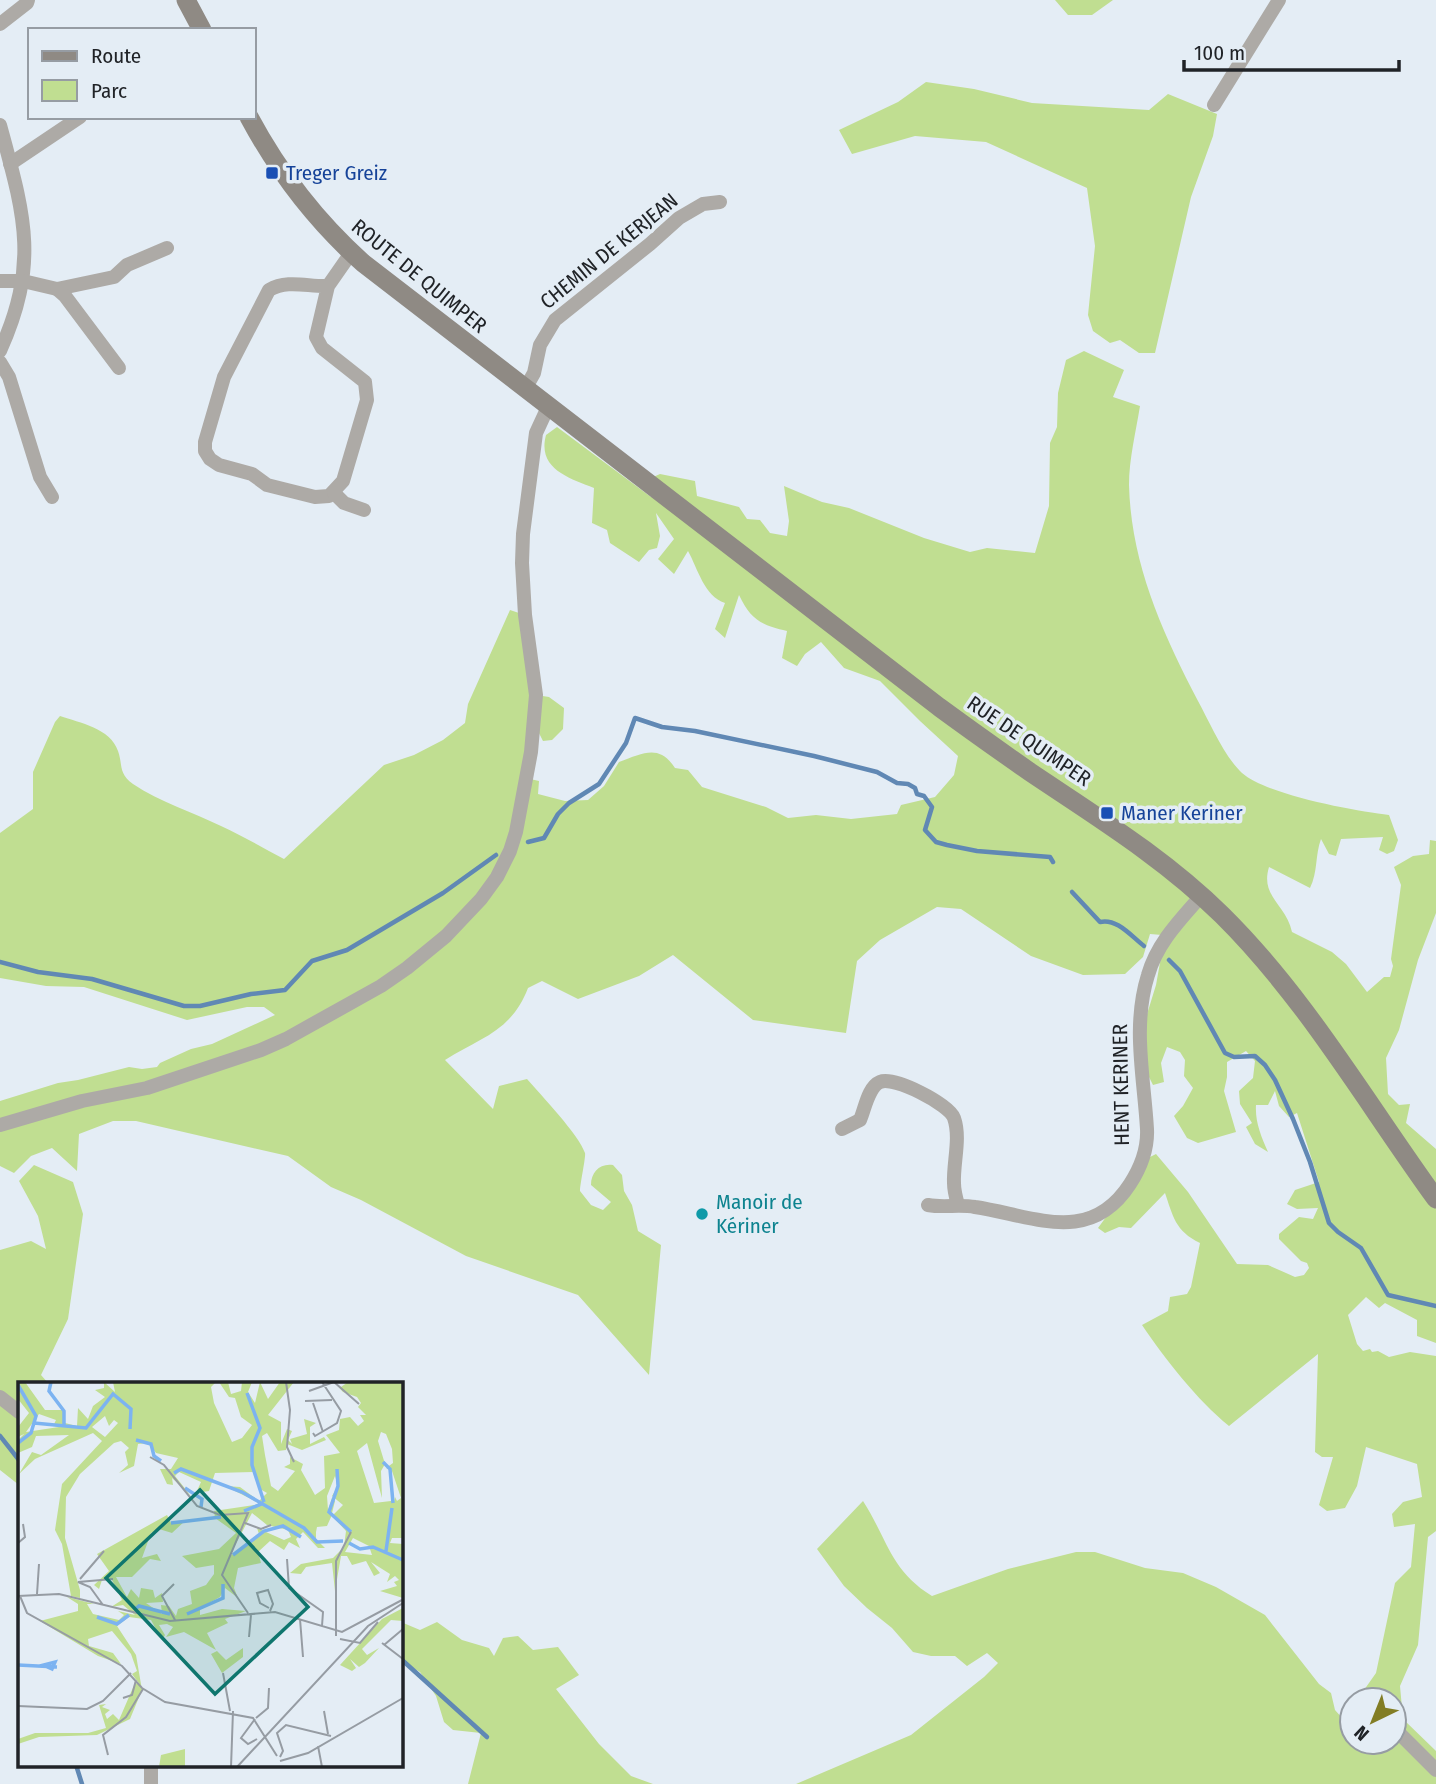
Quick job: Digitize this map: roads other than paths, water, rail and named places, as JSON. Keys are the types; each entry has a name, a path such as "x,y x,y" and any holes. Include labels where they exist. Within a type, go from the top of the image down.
{"main road":[{"path":"187,0 201,28"},
{"name":"ROUTE DE QUIMPER","path":"250,119 291,186 313,214 351,253 525,390"},
{"name":"RUE DE QUIMPER","path":"525,390 939,707 1128,837 1201,896 1242,937 1288,992 1436,1199"}],"street":[{"path":"0,24 28,0"},
{"path":"1214,105 1279,0"},
{"path":"10,164 77,119"},
{"path":"0,125 22,211 25,235 23,281 18,304 0,351"},
{"name":"CHEMIN DE KERJEAN","path":"525,390 534,373 540,345 555,320 679,218 703,204 720,202"},
{"path":"0,281 23,281 57,289 114,277 127,265 167,248"},
{"path":"328,286 287,283 269,290 224,377 205,442 210,459 219,465 252,474 267,485 323,498 334,493 343,481 367,400 367,387 359,376 322,348 316,337 328,286 351,253"},
{"path":"57,289 119,368"},
{"path":"0,362 9,377 40,477 52,497"},
{"path":"0,1125 82,1101 147,1088 286,1039 372,991 407,968 446,936 481,899 497,877 510,850 531,752 536,695 525,615 523,534 536,433 548,407"},
{"path":"334,493 344,503 364,510"},
{"name":"HENT KERINER","path":"928,1205 958,1205 1043,1220 1078,1222 1097,1216 1126,1189 1141,1164 1147,1144 1140,1041 1142,999 1147,976 1165,938 1201,896"},
{"path":"842,1129 860,1120 873,1087 883,1081 907,1087 946,1106 957,1127 954,1185 958,1205"},
{"path":"0,1397 18,1411"},
{"path":"1408,1742 1436,1770"},
{"path":"151,1766 151,1784"}],"waterway":[{"path":"528,842 544,838 558,814 569,803 599,784 626,743 635,718 662,727 695,731 877,772 897,783 908,784 915,788 917,794 924,796 932,807 925,830 936,842 977,851 1050,857 1053,862"},
{"path":"0,962 38,972 92,979 184,1006 200,1006 251,994 285,990 312,961 347,950 443,893 496,855"},
{"path":"1072,892 1100,922 1118,925 1144,946"},
{"path":"1169,960 1180,971 1225,1053 1234,1057 1255,1056 1275,1080 1310,1162 1329,1223 1361,1248 1388,1295 1436,1306"},
{"path":"0,1436 18,1459"},
{"path":"402,1660 487,1737"},
{"path":"76,1766 82,1784"}],"place":[{"name":"Treger Greiz","path":"272,173"},
{"name":"Maner Keriner","path":"1107,813"},
{"name":"Manoir de Kériner","path":"702,1214"}]}
